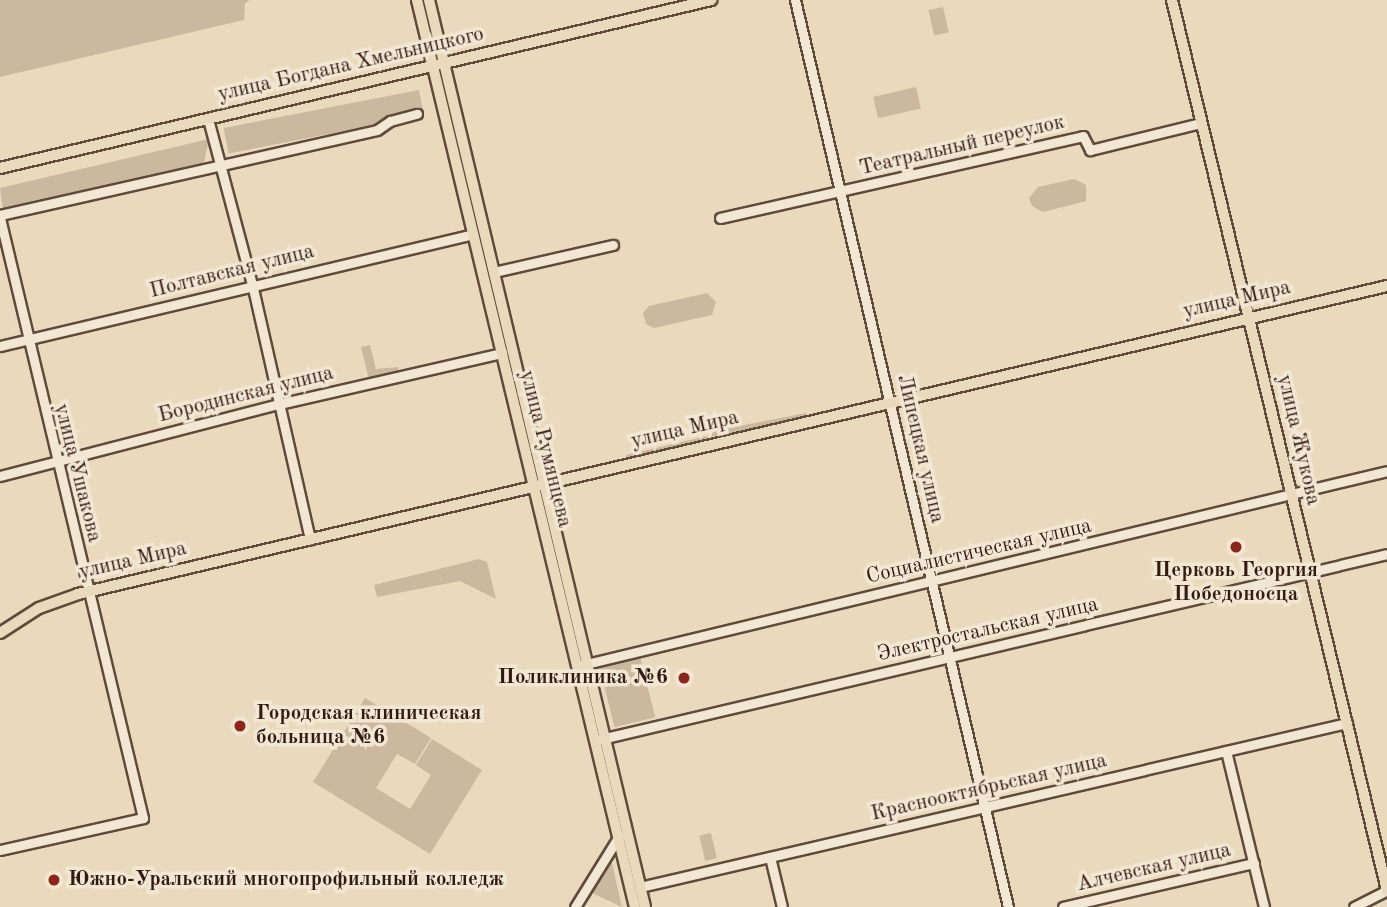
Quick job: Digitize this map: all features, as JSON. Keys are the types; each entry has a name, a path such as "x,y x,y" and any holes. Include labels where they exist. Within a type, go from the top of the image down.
{"main road":[{"name":"улица Румянцева","path":"416,0 438,65 494,272 540,484 601,739 645,907"},
{"name":"улица Румянцева","path":"429,0 438,65 473,234 502,353 540,484"},
{"name":"улица Богдана Хмельницкого","path":"0,167 711,0"},
{"name":"улица Жукова","path":"1172,0 1387,890"},
{"name":"улица Мира","path":"0,633 38,608 88,592 1249,316 1387,286"},
{"name":"улица Румянцева","path":"601,739 618,836 635,907"}],"street":[{"name":"Липецкая улица","path":"795,0 1009,907"},
{"path":"0,217 377,130 390,121 418,114"},
{"path":"208,119 252,284 310,539"},
{"name":"Театральный переулок","path":"720,218 1083,135 1090,150 1201,123"},
{"name":"улица Ушакова","path":"0,217 143,818 0,850"},
{"name":"Полтавская улица","path":"0,346 252,284 473,234"},
{"path":"494,272 613,245"},
{"name":"Бородинская улица","path":"0,476 56,459 279,404 502,353"},
{"name":"Социалистическая улица","path":"584,664 1387,471"},
{"name":"Электростальская улица","path":"601,739 1387,554"},
{"name":"Краснооктябрьская улица","path":"640,887 1347,723"},
{"path":"1226,751 1264,907"},
{"path":"575,907 618,836"},
{"path":"770,857 782,907"},
{"name":"Алчевская улица","path":"1063,907 1254,863"},
{"path":"1354,907 1387,890"}],"shaded area":[{"path":"0,0 250,0 245,3 244,20 0,77"},
{"path":"943,7 949,32 934,36 928,10"},
{"path":"916,87 921,108 878,118 873,97"},
{"path":"419,90 424,116 229,153 224,128"},
{"path":"209,139 203,166 3,210 0,188"},
{"path":"1074,179 1086,185 1086,201 1043,212 1032,206 1029,198 1038,187"},
{"path":"707,293 716,302 712,315 654,328 646,324 643,313 649,306"},
{"path":"370,345 376,369 398,367 399,374 369,380 361,347"},
{"path":"806,413 807,418 712,436 711,432"},
{"path":"707,436 708,441 627,461 626,455"},
{"path":"479,559 487,562 496,599 460,581 377,597 374,585"},
{"path":"640,656 655,717 614,727 599,666"},
{"path":"365,698 431,738 415,764 397,754 376,788 410,809 431,775 416,765 432,739 482,770 430,854 313,782"},
{"path":"711,833 717,858 705,861 699,836"},
{"path":"610,854 622,907 594,894 591,884"}],"place":[{"name":"Церковь Георгия Победоносца","path":"1236,547"},
{"name":"Поликлиника №6","path":"684,678"},
{"name":"Городская клиническая больница №6","path":"240,726"},
{"name":"Южно-Уральский многопрофильный колледж","path":"54,880"}]}
